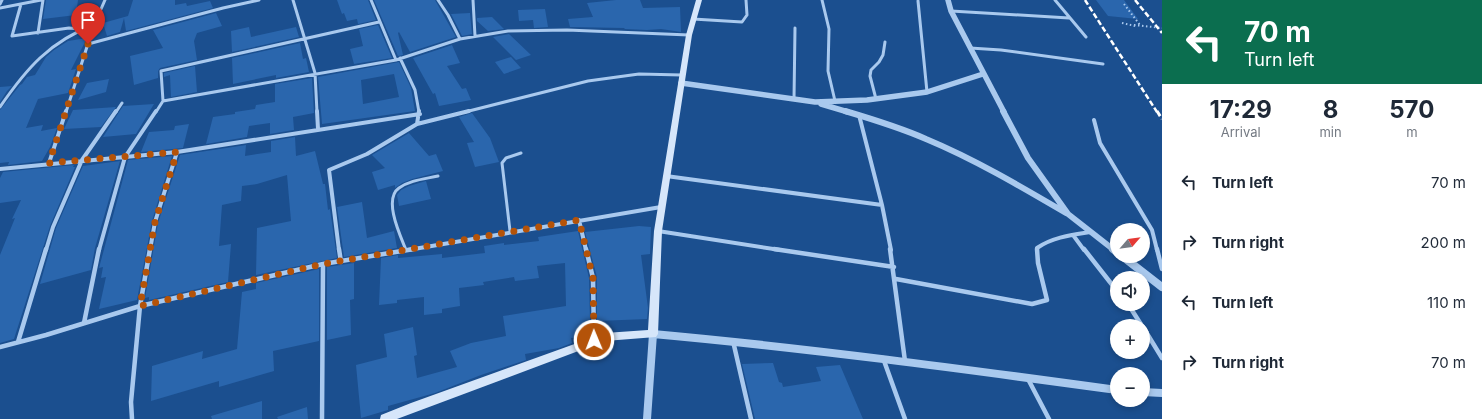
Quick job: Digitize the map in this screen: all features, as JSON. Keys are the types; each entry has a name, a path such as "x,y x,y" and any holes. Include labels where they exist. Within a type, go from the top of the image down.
{"main road":[{"path":"385,419 594,340 605,337 653,334 658,231 661,207 689,35 699,0"}],"street":[{"path":"0,4 2,0"},
{"path":"0,8 42,0 38,33"},
{"path":"49,163 94,25 105,0"},
{"path":"88,44 259,0"},
{"path":"293,0 315,73 318,129"},
{"path":"371,0 396,60"},
{"path":"438,0 448,15 460,39"},
{"path":"473,0 475,36"},
{"path":"693,19 742,22 746,19 748,14 746,0"},
{"path":"822,0 829,29 828,71 835,101"},
{"path":"948,0 951,11 1028,158 1068,214"},
{"path":"1054,0 1086,37"},
{"path":"918,1 927,92"},
{"path":"20,4 12,36 69,28 80,30"},
{"path":"951,11 1070,18"},
{"path":"84,324 100,246 125,156 163,101 161,71 379,22"},
{"path":"0,107 16,83 44,52 67,36 94,25"},
{"path":"794,99 795,28"},
{"path":"163,101 315,73 396,60 460,39 508,31 567,30 689,35"},
{"path":"876,99 870,76 871,70 879,62 883,55 885,42"},
{"path":"970,48 1001,50 1103,64"},
{"path":"400,58 412,84 420,114 417,124"},
{"path":"341,262 329,170 367,154 417,124 588,81 639,74 682,79 815,102 896,127 939,144 1010,181 1068,214 1110,247"},
{"path":"815,102 876,99 927,92 983,74"},
{"path":"18,342 53,227 82,160 122,103"},
{"path":"0,169 49,163 177,152 420,114"},
{"path":"859,115 882,205 894,267 905,360"},
{"path":"1094,120 1100,143 1152,230 1162,269"},
{"path":"132,419 131,402 140,306 155,222 177,152"},
{"path":"666,176 882,205"},
{"path":"0,347 84,324 140,306 323,264 661,207"},
{"path":"579,220 593,278 594,340"},
{"path":"658,231 894,267"},
{"path":"896,279 1032,304 1047,300 1038,263 1037,248 1043,242 1091,232"},
{"path":"1073,235 1110,281"},
{"path":"1131,263 1162,287"},
{"path":"322,419 323,264"},
{"path":"647,419 653,334 733,341 905,360 1110,389"},
{"path":"1150,338 1162,358"},
{"path":"733,341 751,419"},
{"path":"883,358 905,419"},
{"path":"1027,377 1049,419"},
{"path":"1150,392 1162,393"}],"lane":[{"path":"510,232 502,163 506,158 521,153"},
{"path":"406,250 392,208 391,197 395,191 402,186 438,176"}],"path":[{"path":"1123,4 1140,26"},
{"path":"1122,24 1162,28"}],"building":[{"path":"46,0 78,0 76,15 43,19"},
{"path":"133,0 175,0 175,5 186,3 187,6 210,1 213,8 126,31 124,18 120,32 107,36 103,23 128,16"},
{"path":"337,0 368,0 376,20 358,24 357,19 347,21 344,13 342,14"},
{"path":"374,0 435,0 456,37 410,52 399,32 403,55 398,56"},
{"path":"616,0 640,0 643,8 680,7 681,32 661,29 647,30 570,27 568,19 593,17 587,3"},
{"path":"1096,0 1124,0 1138,19 1108,16"},
{"path":"545,9 548,27 534,28 533,20 519,21 518,10"},
{"path":"216,13 222,26 197,33 194,41 197,60 160,68 158,71 158,78 134,85 130,56 163,48 153,30"},
{"path":"470,13 472,34 462,36 451,14"},
{"path":"492,17 504,29 488,31 477,21 477,18"},
{"path":"378,25 392,58 354,64 350,49 363,46 359,29"},
{"path":"249,27 251,37 296,27 299,37 232,52 231,31"},
{"path":"509,34 531,55 516,60 493,37"},
{"path":"87,38 71,70 76,69 68,93 38,99 26,128 43,125 41,131 57,128 50,147 42,161 8,165 9,162 0,163 0,110 27,77 35,75 46,57 54,50 68,41"},
{"path":"300,43 303,59 306,58 309,72 276,78 276,75 233,84 232,58"},
{"path":"452,45 460,63 447,66 462,89 466,88 471,100 439,106 435,93 433,94 413,58"},
{"path":"511,57 521,68 504,74 495,62"},
{"path":"399,62 411,88 415,111 322,124 318,77","holes":["394,74 399,97 363,104 361,80"]},
{"path":"195,66 197,92 171,97 170,75 164,77 164,73"},
{"path":"312,78 314,113 293,117 294,130 270,134 270,123 249,126 247,137 206,144 213,117 235,114 235,112 255,109 256,105 275,102 275,84"},
{"path":"109,79 106,92 78,100 87,83"},
{"path":"12,86 7,91 0,102 0,87"},
{"path":"154,104 136,134 103,137 123,106"},
{"path":"116,107 101,127 64,129 73,110"},
{"path":"472,113 490,138 499,162 475,167 467,143 474,142 459,117"},
{"path":"189,124 183,148 141,152 149,132 174,130 175,126"},
{"path":"409,133 429,156 436,154 443,171 412,179 395,188 395,185 378,190 372,172 385,168 372,155"},
{"path":"295,137 296,156 315,151 323,184 325,184 328,210 330,209 337,258 256,275 257,228 291,221 287,175 257,184 242,186 241,201 222,205 219,246 231,244 228,282 149,300 149,297 145,298 158,223 180,155 246,145 245,156 271,152 271,141"},
{"path":"172,156 152,221 137,300 99,309 106,277 101,278 103,267 99,268 128,160"},
{"path":"120,161 95,248 91,270 40,284 56,228 83,166"},
{"path":"74,165 73,167 75,167 50,226 14,339 0,343 0,255 15,218 12,219 21,200 0,203 0,178 3,172"},
{"path":"426,181 431,199 399,206 397,195 401,190"},
{"path":"362,202 367,238 394,231 397,248 344,257 337,207"},
{"path":"639,226 651,227 650,254 641,255 648,308 647,319 597,321 597,277 585,232"},
{"path":"578,231 589,278 589,336 571,338 572,343 559,348 525,354 526,360 481,375 435,393 388,406 388,410 361,418 356,365 387,357 384,334 413,327 417,355 414,356 417,378 457,367 450,351 471,343 506,336 503,316 566,306 565,263 537,266 539,278 515,281 514,277 483,282 484,285 459,288 460,306 442,309 442,313 424,315 424,297 397,300 397,303 379,305 381,258 398,255 398,258 442,254 442,258 485,253 484,246 539,241 538,237"},
{"path":"354,263 354,299 350,300 351,335 327,340 327,267"},
{"path":"319,269 319,341 273,351 274,371 219,387 219,381 151,401 152,366 203,351 202,359 237,349 242,292 256,289 256,283"},
{"path":"773,363 779,382 782,383 783,387 821,381 816,367 840,365 863,419 755,419 742,364"},
{"path":"262,401 262,419 212,419 211,416"},
{"path":"307,407 308,419 278,419 277,417"}],"railway":[{"path":"1085,0 1157,112"},
{"path":"1135,0 1162,33"},
{"path":"1157,111 1162,119"}],"route":[{"path":"88,44 49,163 177,152 155,222 140,306 323,264 579,220 593,278 594,340"}]}
